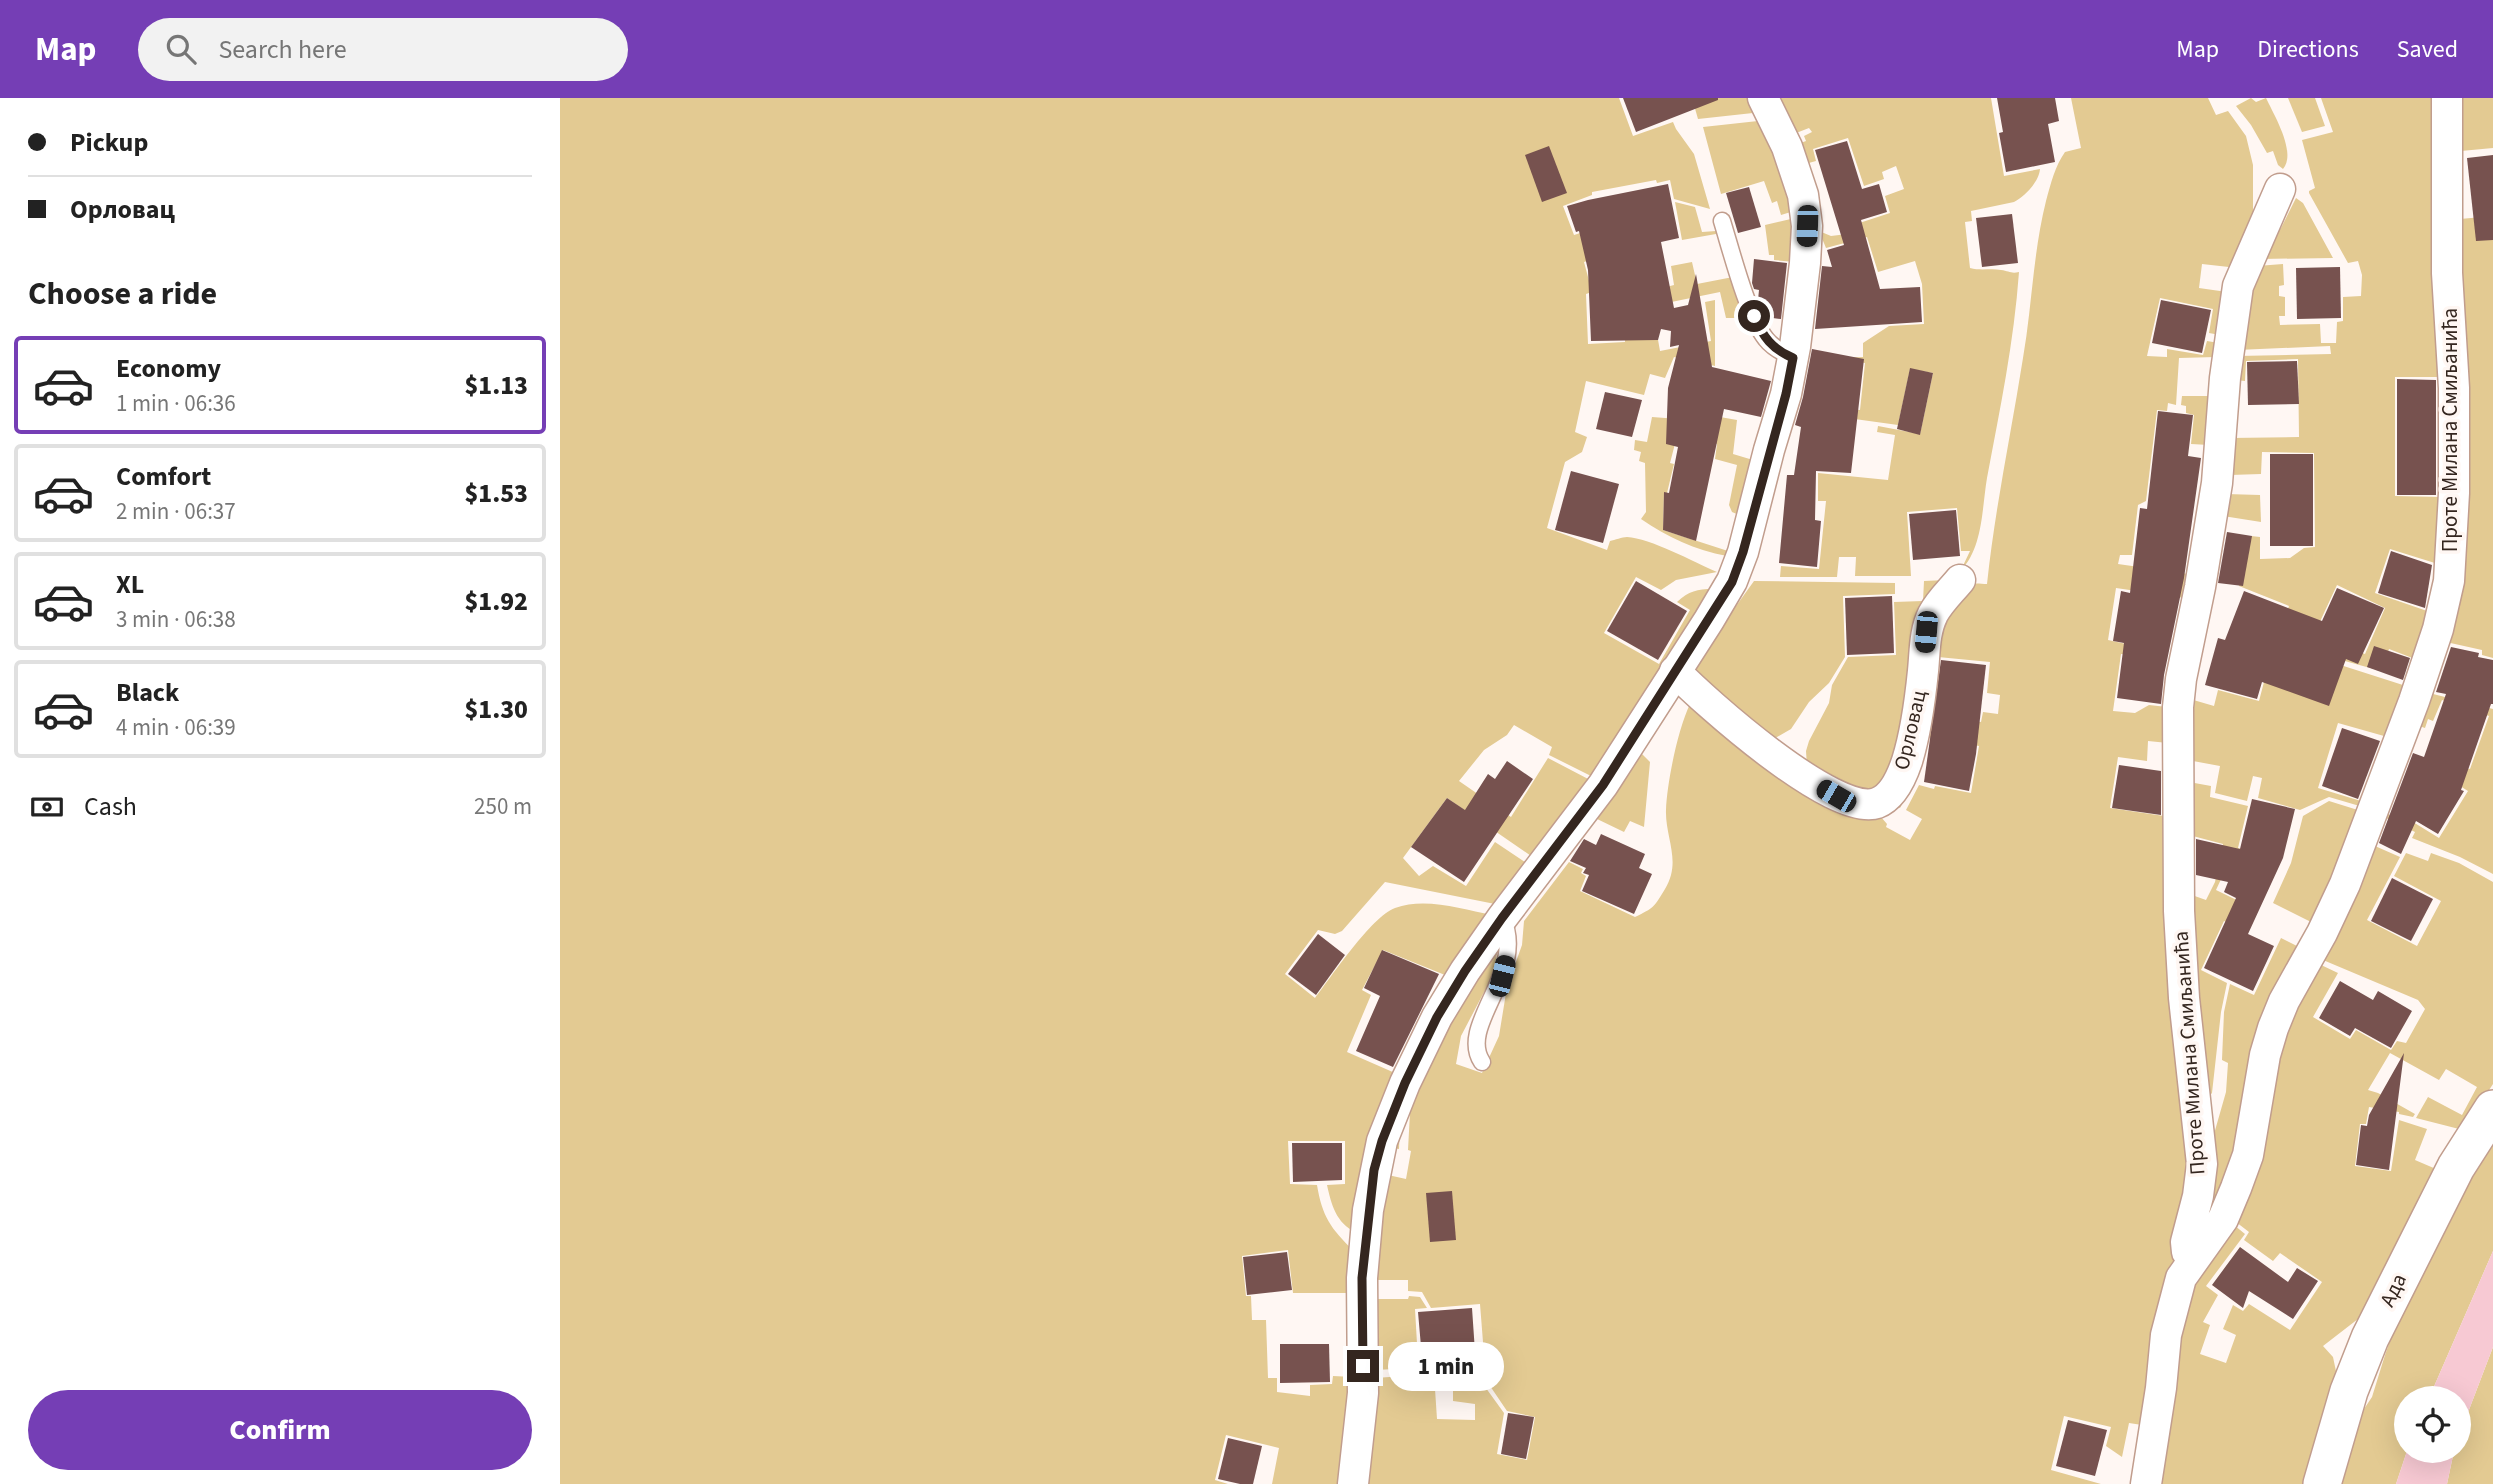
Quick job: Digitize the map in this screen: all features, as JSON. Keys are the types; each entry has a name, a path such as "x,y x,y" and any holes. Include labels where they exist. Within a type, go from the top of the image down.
{"street":[{"path":"1353,1484 1363,1393 1362,1278 1374,1170 1382,1141 1405,1083 1437,1017 1502,918 1603,785 1709,620 1736,570 1786,394 1805,263 1807,226 1803,195 1787,147 1763,98"},
{"name":"Проте Милана Смиљанића","path":"2280,189 2238,286 2225,378 2217,483 2200,587 2183,666 2178,707 2179,911 2184,998 2202,1164 2198,1196 2186,1242 2187,1252 2193,1259 2223,1219 2236,1188 2248,1155 2265,1055 2273,1028 2284,1001 2322,933 2345,884 2414,701 2438,629 2449,582 2452,551 2454,388 2447,273 2447,98"},
{"name":"Орловац","path":"1675,671 1702,698 1807,779 1836,796 1858,804 1876,803 1889,795 1900,779 1907,761 1917,708 1926,632 1933,614 1960,580"},
{"name":"Ада","path":"2322,1484 2349,1391 2370,1338 2456,1167 2493,1109"},
{"path":"2146,1484 2166,1335 2181,1278 2193,1259"}],"lane":[{"path":"1722,221 1761,333 1774,347 1793,358"},
{"path":"1482,1062 1475,1044 1478,1031 1502,976 1509,948 1507,929 1502,918"}],"shaded area":[{"path":"560,98 1619,98 1633,136 1673,122 1694,154 1710,209 1674,199 1670,180 1657,183 1656,180 1592,192 1592,195 1563,206 1574,235 1596,228 1604,256 1584,262 1592,292 1586,294 1588,344 1625,342 1623,298 1674,285 1671,266 1692,262 1697,284 1733,277 1746,318 1726,318 1720,292 1652,306 1660,351 1711,341 1705,302 1715,300 1715,366 1674,357 1665,378 1650,374 1644,395 1586,381 1575,432 1587,437 1582,452 1565,462 1547,528 1607,550 1610,541 1625,537 1637,538 1717,572 1676,580 1661,590 1636,577 1604,633 1659,664 1690,610 1677,602 1694,591 1713,589 1593,777 1549,755 1552,747 1514,725 1507,735 1484,750 1459,781 1511,817 1548,758 1592,781 1534,858 1447,798 1403,858 1419,876 1433,866 1466,886 1495,842 1528,864 1500,905 1385,882 1342,931 1335,934 1318,930 1285,974 1315,998 1364,935 1395,908 1431,904 1492,915 1445,975 1383,950 1362,990 1371,995 1347,1052 1395,1073 1356,1232 1339,1218 1327,1185 1345,1184 1345,1141 1288,1141 1290,1184 1317,1185 1329,1221 1353,1250 1349,1293 1293,1293 1288,1250 1242,1256 1246,1296 1251,1296 1252,1320 1266,1320 1268,1378 1277,1378 1277,1392 1310,1396 1310,1385 1332,1384 1333,1376 1353,1377 1341,1484 1272,1484 1279,1448 1226,1435 1215,1480 1228,1484 560,1484"},
{"path":"1692,98 1747,98 1753,113 1698,119"},
{"path":"1775,98 1991,98 2004,176 2040,169 2034,184 2014,202 1971,211 1972,221 1965,222 1970,268 2019,272 2010,350 1978,539 1961,570 1970,551 1961,551 1957,508 1907,512 1911,576 1855,576 1856,557 1839,557 1837,577 1780,577 1781,566 1819,569 1826,501 1818,501 1818,473 1888,480 1895,435 1877,432 1878,426 1920,434 1933,373 1910,369 1898,425 1833,416 1835,408 1860,410 1865,363 1826,358 1863,357 1863,343 1889,326 1924,324 1922,284 1915,261 1878,272 1867,237 1826,248 1819,231 1831,236 1847,234 1847,227 1890,213 1885,196 1904,189 1896,166 1882,172 1884,179 1864,186 1848,138 1813,149 1816,161 1805,164 1795,145 1806,141 1804,136 1812,132 1809,128 1791,135"},
{"path":"2071,98 2208,98 2216,115 2228,111 2246,136 2253,165 2253,228 2229,267 2202,264 2199,288 2227,292 2220,335 2209,333 2213,309 2160,298 2147,356 2167,357 2167,349 2203,355 2207,341 2219,343 2216,357 2179,358 2176,405 2168,403 2167,411 2157,410 2146,501 2138,505 2132,555 2120,555 2118,564 2188,574 2184,598 2116,588 2108,640 2144,648 2143,656 2121,654 2113,711 2135,713 2149,705 2167,707 2168,743 2148,741 2147,761 2118,757 2110,808 2164,816 2166,806 2169,806 2175,974 2192,1162 2189,1192 2176,1248 2177,1262 2169,1275 2160,1301 2142,1425 2129,1423 2122,1457 2106,1446 2111,1427 2064,1416 2051,1470 2101,1484 1365,1484 1376,1416 1375,1378 1434,1374 1437,1419 1475,1420 1475,1404 1453,1401 1453,1386 1483,1384 1504,1413 1497,1454 1527,1460 1535,1417 1507,1411 1486,1380 1480,1304 1431,1308 1422,1292 1408,1291 1408,1280 1374,1280 1378,1220 1387,1160 1400,1122 1399,1149 1393,1148 1388,1175 1406,1179 1411,1151 1408,1150 1411,1093 1444,1021 1500,938 1493,975 1461,1036 1456,1064 1482,1073 1499,1036 1507,987 1522,945 1524,921 1569,862 1583,869 1581,873 1586,876 1580,891 1635,917 1650,909 1658,900 1670,879 1672,869 1672,849 1666,820 1667,798 1677,741 1690,704 1698,704 1812,790 1852,811 1881,817 1887,824 1886,827 1910,840 1922,819 1906,810 1919,785 1971,793 1979,746 1922,736 1915,779 1900,808 1892,802 1912,761 1926,688 1933,689 1931,715 1981,722 1983,712 1998,714 2000,695 1987,693 1990,662 1938,657 1935,682 1927,680 1937,624 1950,597 1959,588 1971,584 1987,584 2046,201 2056,169 2065,152 2081,148"},
{"path":"2251,98 2256,102 2266,98 2279,124 2287,154 2283,169 2278,165 2273,151 2267,153 2236,106"},
{"path":"2288,98 2315,98 2325,126 2302,132"},
{"path":"2321,98 2437,98 2441,377 2395,377 2395,496 2441,497 2438,564 2390,549 2375,593 2430,612 2415,659 2389,649 2381,671 2334,658 2340,644 2365,654 2385,608 2337,585 2317,628 2328,661 2406,686 2384,736 2338,723 2318,788 2361,801 2363,807 2329,797 2300,810 2258,798 2262,778 2253,776 2247,801 2215,793 2220,766 2193,761 2190,699 2214,706 2218,690 2259,701 2273,648 2289,606 2239,586 2251,536 2260,537 2260,559 2290,558 2304,548 2315,547 2314,453 2262,452 2261,474 2230,475 2230,438 2299,437 2298,359 2246,361 2245,381 2235,380 2237,356 2331,354 2330,346 2237,350 2257,266 2283,264 2284,285 2279,286 2279,296 2285,297 2285,316 2279,316 2280,325 2320,324 2321,343 2336,343 2337,322 2343,321 2343,297 2361,296 2362,275 2358,261 2348,263 2309,193 2315,188 2302,140 2333,132"},
{"path":"2460,98 2493,98 2493,148 2461,151"},
{"path":"1758,121 1776,153 1794,211 1781,215 1777,201 1772,203 1764,181 1721,194 1703,127"},
{"path":"2296,198 2303,203 2333,258 2260,259 2281,228"},
{"path":"1675,202 1695,207 1702,232 1716,231 1716,234 1682,240"},
{"path":"2493,216 2493,658 2482,655 2482,650 2446,642 2460,219"},
{"path":"1795,218 1795,262 1774,260 1774,255 1769,255 1765,225"},
{"path":"2182,396 2212,396 2209,445 2191,444 2194,415 2186,413 2186,406 2181,405"},
{"path":"1652,417 1705,421 1720,417 1737,420 1733,454 1753,460 1739,515 1732,512 1729,505 1737,465 1715,459 1717,444 1677,436 1670,463 1674,464 1667,493 1664,493 1663,530 1728,551 1727,556 1682,542 1641,519 1646,512 1645,463 1639,461 1641,452 1634,450 1635,440 1647,442"},
{"path":"2226,494 2260,495 2261,522 2223,516"},
{"path":"1946,580 1893,777 1867,795 1807,766 1806,751 1809,741 1829,703 1832,685 1848,657 1896,655 1894,602 1923,601 1924,581"},
{"path":"1754,581 1895,583 1895,594 1843,596 1845,657 1829,683 1809,702 1791,729 1772,740 1694,673 1711,641"},
{"path":"2429,693 2493,709 2493,874 2460,857 2412,838 2415,832 2386,818 2388,814 2411,825 2413,822 2439,838 2468,791 2444,776 2450,764 2470,769 2489,716 2442,700 2433,721 2428,719 2425,728 2419,726"},
{"path":"1642,754 1650,762 1644,827 1630,821 1624,832 1595,818"},
{"path":"2189,782 2211,786 2210,797 2248,806 2238,848 2278,858 2235,849 2216,890 2249,906 2239,928 2224,921 2201,970 2227,983 2212,1093 2207,1099 2189,894 2206,900 2215,882 2223,844 2189,835"},
{"path":"2329,801 2361,811 2313,923 2273,903 2291,863 2303,816"},
{"path":"2375,846 2400,857 2367,920 2417,946 2441,901 2394,876 2406,853 2428,861 2431,853 2459,863 2493,882 2493,1084 2463,1130 2416,1118 2428,1097 2462,1115 2477,1087 2446,1069 2439,1080 2390,1053 2368,1090 2415,1114 2413,1117 2369,1107 2366,1124 2360,1124 2355,1166 2391,1171 2399,1120 2427,1129 2415,1160 2436,1169 2367,1312 2323,1346 2333,1357 2337,1376 2307,1484 2162,1484 2178,1342 2195,1280 2234,1225 2245,1234 2206,1286 2218,1295 2203,1322 2210,1325 2200,1354 2226,1363 2236,1335 2223,1329 2233,1305 2243,1311 2249,1304 2290,1330 2322,1282 2280,1253 2273,1261 2244,1240 2249,1232 2236,1222 2286,1029 2319,964 2338,973 2313,1017 2350,1039 2356,1030 2391,1050 2397,1041 2406,1043 2425,1009 2418,1000 2323,960"},
{"path":"2281,938 2299,947 2233,1165 2206,1220 2212,1141 2226,1092 2228,1063 2222,1060 2224,1012 2230,984 2254,995"},
{"path":"2493,1137 2493,1251 2434,1386 2394,1386 2394,1463 2403,1463 2396,1484 2336,1484 2354,1424 2372,1397 2406,1296"},
{"path":"2493,1251 2493,1347 2471,1405 2471,1386 2434,1386"},
{"path":"1409,1296 1420,1297 1427,1308 1415,1309 1418,1361 1425,1361 1434,1367 1375,1370 1374,1299 1408,1299"},
{"path":"2493,1347 2493,1484 2447,1484 2451,1463 2471,1463 2471,1405"},
{"path":"2403,1463 2451,1463 2447,1484 2396,1484"}],"building":[{"path":"1623,98 1718,98 1718,100 1636,132"},
{"path":"1997,98 2055,98 2059,121 2048,124 2055,162 2006,172 1999,133 2003,132"},
{"path":"1847,141 1862,189 1879,184 1887,212 1861,220 1880,289 1920,287 1922,322 1815,329 1822,266 1832,267 1827,250 1844,245 1815,150"},
{"path":"1549,146 1567,193 1542,202 1525,155"},
{"path":"2493,155 2493,240 2476,241 2467,158"},
{"path":"1668,184 1679,238 1661,242 1674,308 1688,305 1696,274 1712,367 1771,381 1761,417 1724,409 1696,541 1663,530 1664,492 1669,493 1678,447 1666,444 1668,388 1679,345 1670,347 1671,331 1661,329 1658,340 1591,341 1588,270 1579,231 1576,232 1567,206"},
{"path":"1749,187 1761,227 1738,233 1726,193"},
{"path":"2012,214 2018,263 1982,267 1976,218"},
{"path":"1754,259 1787,263 1781,319 1765,317 1763,313 1764,304 1758,300 1759,290 1754,289 1752,283"},
{"path":"2340,267 2341,318 2297,319 2296,268"},
{"path":"2161,300 2211,310 2202,353 2152,343"},
{"path":"1812,349 1864,359 1851,473 1816,471 1815,520 1821,521 1817,567 1779,563 1787,475 1794,475 1801,427 1795,425"},
{"path":"2297,361 2299,404 2248,405 2247,362"},
{"path":"1910,368 1933,373 1920,435 1897,429"},
{"path":"2397,379 2436,380 2436,495 2397,495"},
{"path":"1605,392 1642,400 1632,437 1596,429"},
{"path":"2158,411 2193,415 2188,456 2201,458 2184,578 2164,675 2161,704 2117,698 2124,643 2113,641 2121,591 2130,593 2140,508 2147,509"},
{"path":"2270,454 2313,454 2313,546 2270,546"},
{"path":"1571,471 1619,484 1603,543 1555,530"},
{"path":"1956,510 1960,556 1913,560 1909,514"},
{"path":"2227,532 2252,536 2243,586 2218,583"},
{"path":"2391,551 2432,565 2425,608 2378,593"},
{"path":"1636,581 1687,611 1658,660 1607,631"},
{"path":"2337,588 2384,608 2358,664 2346,659 2329,706 2262,682 2257,699 2205,685 2218,638 2225,640 2244,591 2322,621"},
{"path":"1892,596 1894,653 1847,655 1845,598"},
{"path":"2374,646 2410,658 2403,680 2367,667"},
{"path":"2451,647 2479,653 2478,657 2493,660 2493,704 2461,790 2464,791 2438,834 2416,821 2401,854 2379,843 2413,753 2424,757 2446,694 2436,692"},
{"path":"1941,660 1986,665 1969,791 1924,782"},
{"path":"2342,728 2380,741 2358,799 2322,786"},
{"path":"1507,761 1533,779 1464,882 1411,847 1447,798 1465,810 1488,774 1495,779"},
{"path":"2119,765 2161,771 2161,815 2112,808"},
{"path":"2252,799 2295,809 2283,858 2248,934 2274,946 2253,991 2204,968 2236,898 2224,892 2228,882 2196,875 2196,839 2240,849"},
{"path":"1601,834 1645,854 1639,868 1652,874 1634,914 1582,891 1589,875 1583,873 1586,868 1570,861 1584,839 1596,845"},
{"path":"2392,878 2433,899 2411,941 2371,921"},
{"path":"1318,934 1345,955 1316,995 1288,974"},
{"path":"1382,950 1439,974 1393,1067 1356,1051 1380,996 1364,988"},
{"path":"2340,981 2373,1000 2378,991 2412,1011 2391,1048 2355,1028 2350,1036 2319,1018"},
{"path":"2404,1053 2389,1170 2356,1165 2361,1125 2367,1126 2369,1115"},
{"path":"1292,1143 1342,1143 1342,1180 1293,1182"},
{"path":"1452,1191 1456,1240 1430,1242 1426,1193"},
{"path":"2240,1247 2288,1282 2297,1268 2318,1281 2293,1319 2249,1291 2243,1308 2212,1285"},
{"path":"1287,1252 1292,1290 1247,1295 1243,1257"},
{"path":"1472,1308 1477,1381 1452,1383 1450,1356 1422,1358 1418,1312"},
{"path":"1280,1344 1329,1344 1330,1382 1280,1383"},
{"path":"1508,1413 1534,1417 1526,1459 1501,1454"},
{"path":"2068,1420 2107,1430 2095,1476 2056,1466"},
{"path":"1228,1438 1262,1446 1253,1484 1218,1479"}],"route":[{"path":"1363,1366 1362,1278 1374,1170 1382,1141 1405,1083 1437,1017 1465,971 1603,785 1732,582 1743,552 1786,394 1793,358 1767,341 1754,316"}]}
